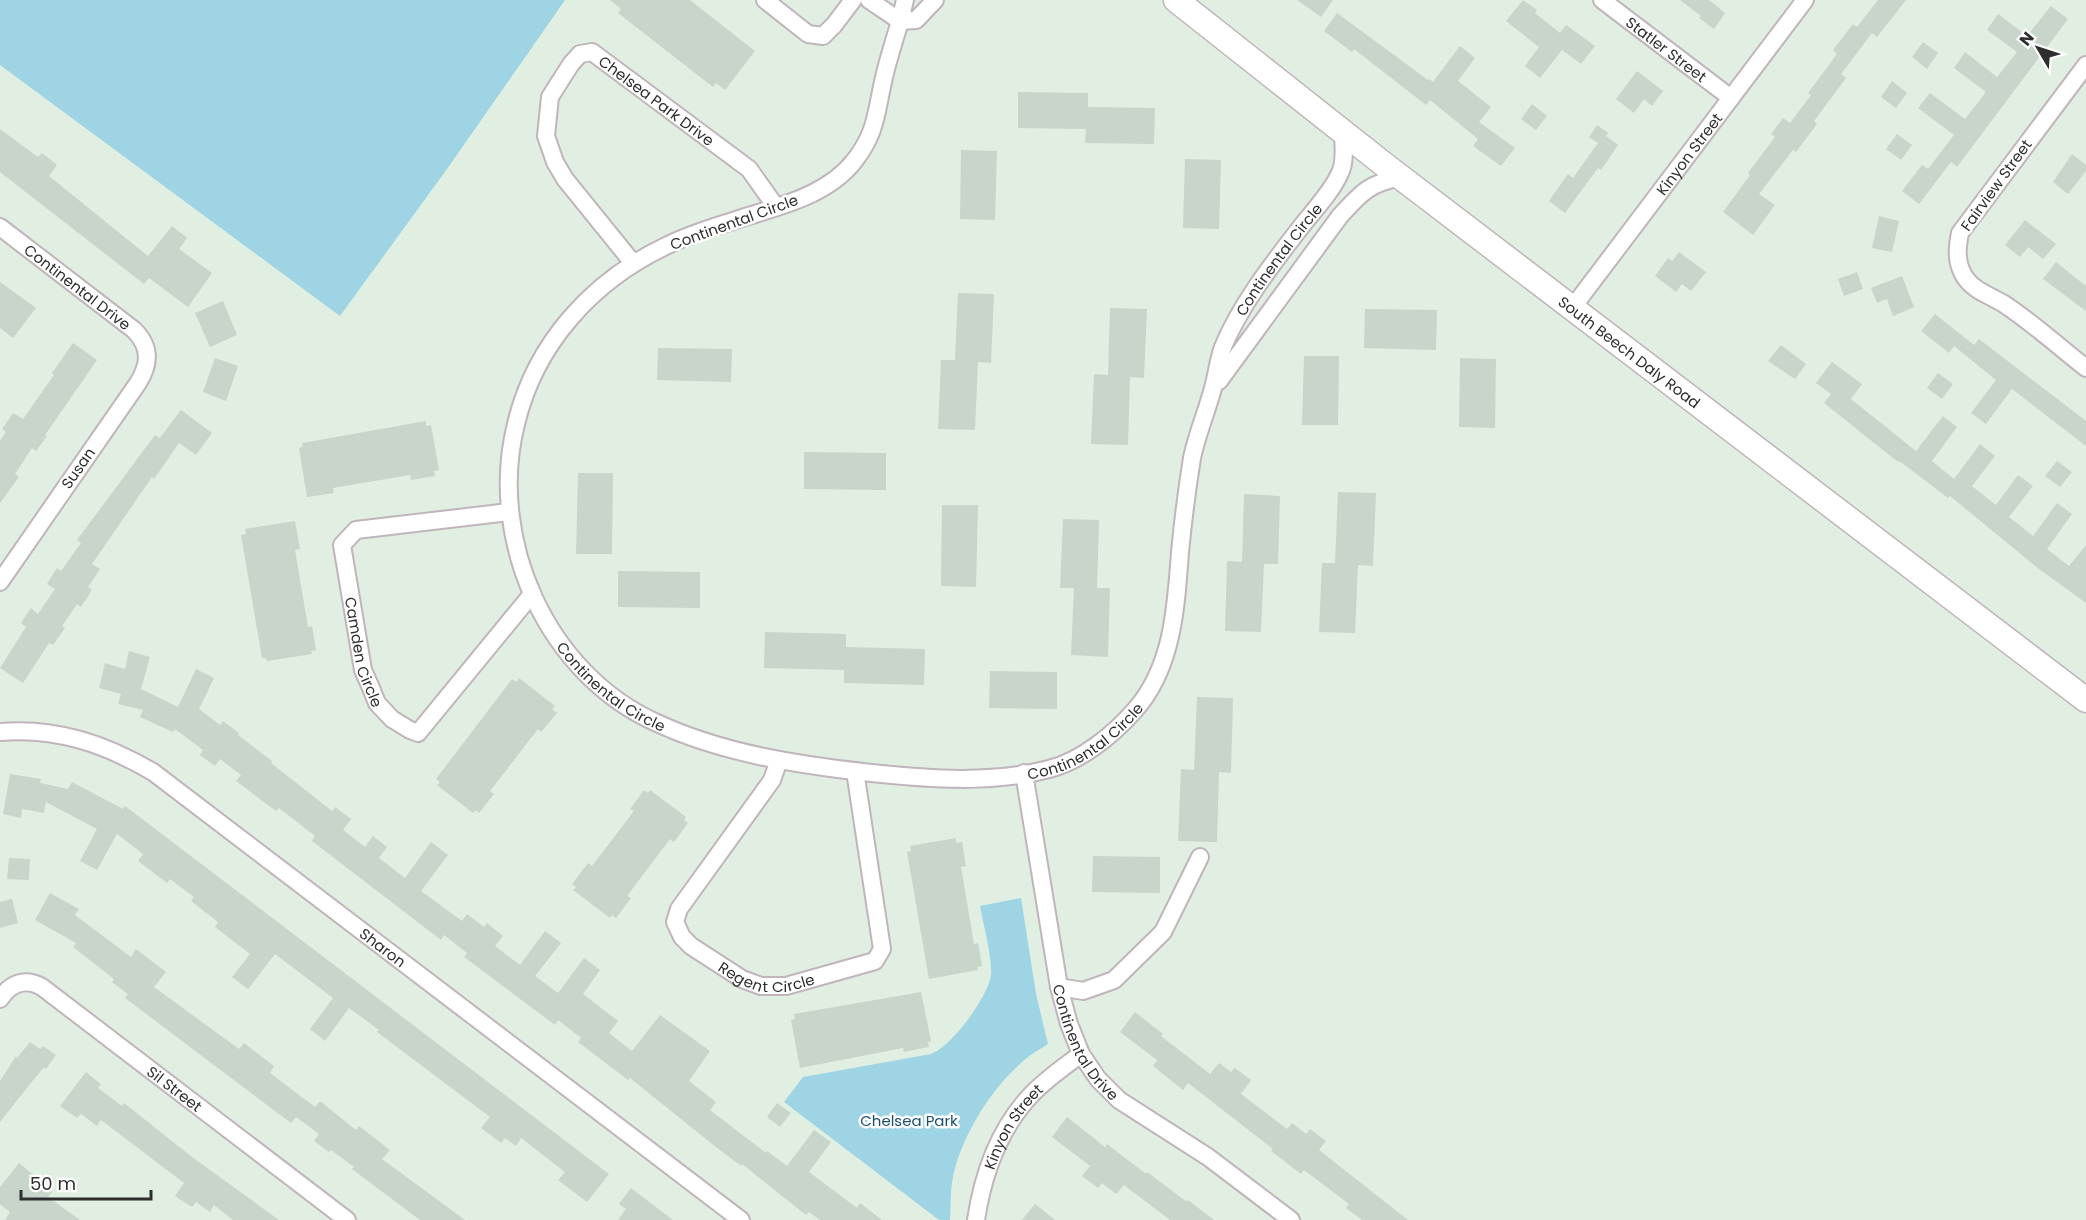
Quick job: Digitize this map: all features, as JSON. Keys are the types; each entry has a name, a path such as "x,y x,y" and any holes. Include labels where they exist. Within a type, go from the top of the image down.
{"street":[{"path":"765,0 808,34 822,36 834,26 853,0"},
{"path":"869,0 900,21 916,20 936,0"},
{"name":"Continental Circle","path":"905,0 882,84 878,111 870,136 857,158 835,180 814,193 670,243 633,263 607,281 565,323 548,348 533,374 515,426 508,483 510,512 521,567 546,621 563,646 587,674 610,694 658,724 705,741 780,760 855,771 895,775 993,778 1058,766 1098,743 1133,712 1154,681 1167,650 1173,625 1192,457 1213,390 1221,350 1263,278 1325,197 1344,168 1343,132"},
{"name":"Statler Street","path":"1602,0 1731,98"},
{"name":"Kinyon Street","path":"1573,307 1805,0"},
{"name":"South Beech Daly Road","path":"1180,1 1401,177 2086,700"},
{"name":"Chelsea Park Drive","path":"633,263 565,179 555,162 546,136 550,97 580,54 592,52 749,169 776,207"},
{"name":"Fairview Street","path":"2086,65 1960,233 1957,246 1963,274 1976,289 2004,304 2086,368"},
{"name":"Continental Circle","path":"1213,390 1340,216 1364,191 1379,182 1401,177"},
{"name":"Continental Drive","path":"0,227 134,330 143,342 146,352"},
{"name":"Susan","path":"0,582 146,372 146,352"},
{"name":"Camden Circle","path":"510,512 356,530 342,545 363,670 377,703 392,718 418,733 532,594"},
{"name":"Sharon","path":"0,732 42,732 88,742 116,752 153,772 718,1213 741,1220"},
{"name":"Regent Circle","path":"780,760 772,780 679,909 675,922 681,937 691,946 742,979 761,986 786,986 875,961 882,948 855,771"},
{"name":"Continental Drive","path":"1024,773 1059,987 1069,1024 1082,1054 1098,1079 1119,1100 1208,1157 1291,1220"},
{"path":"1059,987 1083,991 1114,980 1162,932 1200,857"},
{"name":"Sil Street","path":"0,999 15,983 26,981 42,987 347,1220"},
{"name":"Kinyon Street","path":"976,1220 985,1178 1004,1131 1032,1094 1082,1054"}],"green space":[{"path":"0,0 565,0 447,169 340,316 0,65"},
{"name":"Chelsea Park","path":"1021,898 1036,994 1048,1044 1009,1074 977,1117 955,1167 951,1188 950,1220 939,1220 784,1102 803,1077 931,1054 949,1041 976,1008 991,975 980,906"}],"building":[{"path":"610,0 690,0 755,51 725,90 716,83 713,87 618,13 621,9"},
{"path":"1297,0 1333,0 1321,17"},
{"path":"1523,0 1537,10 1535,13 1560,33 1566,25 1595,46 1581,64 1562,50 1540,78 1525,66 1539,47 1506,21"},
{"path":"1680,0 1709,0 1725,13 1714,29"},
{"path":"1878,0 1906,0 1877,37 1872,33 1841,74 1846,78 1814,121 1817,124 1796,152 1793,150 1759,194 1775,205 1753,235 1723,212 1775,137 1771,134 1783,118 1790,123 1811,95 1808,93 1837,54 1833,50 1853,24 1857,27"},
{"path":"2051,6 2068,19 1957,167 1951,162 1919,204 1902,191 1922,165 1928,169 1954,135 1918,108 1930,93 1965,119 1986,92 1954,68 1965,52 1997,77 2017,52 1987,30 1998,14 2027,36"},
{"path":"1337,13 1433,82 1460,46 1475,58 1458,81 1491,107 1479,122 1515,148 1501,166 1473,146 1478,139 1430,100 1426,105 1354,49 1352,52 1324,31"},
{"path":"1923,42 1938,53 1927,69 1912,57"},
{"path":"1637,71 1663,91 1652,106 1644,99 1634,113 1616,99"},
{"path":"1892,81 1907,93 1896,108 1881,97"},
{"path":"1018,92 1088,93 1088,107 1155,108 1154,144 1085,143 1086,129 1018,128"},
{"path":"1532,104 1547,116 1536,130 1521,119"},
{"path":"1597,125 1618,145 1601,170 1598,168 1565,213 1549,201 1568,174 1573,178 1598,143 1589,137"},
{"path":"0,129 38,157 42,153 57,165 49,176 148,256 172,226 187,238 179,249 212,273 188,307 149,278 144,284 0,172"},
{"path":"1897,134 1912,145 1901,160 1886,149"},
{"path":"961,150 997,151 995,220 960,219"},
{"path":"2072,154 2086,165 2086,171 2068,194 2053,182"},
{"path":"1185,159 1221,160 1219,229 1183,228"},
{"path":"1879,216 1899,221 1892,252 1872,248"},
{"path":"2025,220 2056,244 2043,259 2028,247 2020,257 2005,245"},
{"path":"1679,252 1706,272 1691,291 1682,284 1676,292 1655,276 1668,258 1672,261"},
{"path":"2056,262 2086,286 2086,311 2043,279"},
{"path":"1857,272 1863,289 1844,296 1838,279"},
{"path":"1902,276 1914,307 1893,316 1887,299 1877,303 1871,288"},
{"path":"0,282 36,308 13,338 0,328"},
{"path":"958,293 994,294 991,363 978,362 975,430 938,429 941,360 955,360"},
{"path":"223,301 237,335 210,347 195,313"},
{"path":"1110,308 1147,309 1144,378 1130,377 1128,445 1091,444 1094,374 1108,375"},
{"path":"1365,309 1437,310 1436,350 1364,348"},
{"path":"1935,314 1974,345 1979,339 2086,421 2086,446 2012,389 1986,424 1971,413 1996,380 1954,346 1949,353 1921,331"},
{"path":"73,343 97,360 36,451 32,448 15,474 19,477 0,503 0,441 6,432 2,429 13,413 23,419"},
{"path":"1781,345 1806,364 1795,379 1768,361"},
{"path":"658,348 732,349 731,382 657,380"},
{"path":"1304,356 1339,356 1338,425 1302,425"},
{"path":"215,358 238,366 226,401 203,392"},
{"path":"1460,358 1496,359 1495,428 1459,427"},
{"path":"1832,362 1862,384 1851,399 1916,451 1943,416 1957,427 1932,461 1954,479 1980,444 1995,456 1972,486 1996,505 2018,475 2033,486 2009,517 2033,536 2057,503 2072,514 2047,549 2069,566 2086,545 2086,603 2039,569 1950,496 1948,498 1898,462 1824,403 1831,394 1816,383"},
{"path":"1938,373 1953,384 1942,399 1927,388"},
{"path":"181,410 212,433 196,455 179,443 154,479 152,477 92,564 100,569 88,587 92,590 81,607 77,604 62,626 65,628 53,645 49,643 23,683 0,668 26,627 21,623 31,608 38,614 55,589 47,584 57,568 61,571 81,543 77,540 155,435 160,438"},
{"path":"426,421 426,426 431,425 439,470 434,471 435,476 411,480 410,475 333,488 334,493 307,497 299,448 303,447 302,443"},
{"path":"804,452 886,453 886,490 804,489"},
{"path":"2057,461 2072,472 2060,487 2045,476"},
{"path":"578,473 613,473 612,554 576,554"},
{"path":"1338,492 1376,493 1373,566 1358,565 1355,633 1319,632 1322,563 1335,563"},
{"path":"1244,494 1280,496 1278,564 1264,564 1261,632 1225,631 1227,561 1242,562"},
{"path":"942,505 978,505 976,587 941,586"},
{"path":"1063,519 1099,520 1097,588 1110,588 1108,657 1071,655 1074,588 1060,588"},
{"path":"295,521 300,549 295,550 308,627 312,626 316,650 311,651 312,654 267,661 266,658 262,658 241,535 246,534 245,529"},
{"path":"618,571 700,572 700,608 618,607"},
{"path":"765,632 846,634 846,647 925,649 924,685 844,683 844,670 764,668"},
{"path":"129,651 150,657 141,689 178,707 196,669 214,678 199,709 220,725 223,721 239,733 238,735 272,761 271,763 332,811 335,807 351,819 343,830 365,847 373,836 387,847 379,858 405,878 431,842 448,855 421,891 462,921 467,914 484,927 487,923 503,936 495,946 520,965 545,931 561,943 535,976 558,993 584,958 600,970 583,994 618,1021 609,1033 632,1051 660,1015 710,1051 689,1081 716,1102 710,1110 766,1153 767,1151 787,1166 814,1130 831,1142 809,1172 857,1208 860,1203 882,1220 820,1220 809,1212 806,1215 630,1078 628,1080 578,1042 581,1038 558,1020 555,1025 464,957 467,953 444,935 441,940 312,841 315,836 279,808 276,811 236,781 241,775 220,759 215,766 200,755 203,750 175,729 173,732 140,717 143,710 118,704 121,694 99,688 105,663 125,669"},
{"path":"990,671 1057,672 1057,709 989,708"},
{"path":"519,678 555,706 552,709 557,713 541,732 538,729 490,791 494,794 479,813 476,810 473,813 437,785 440,782 436,779 512,679 516,682"},
{"path":"1197,697 1233,698 1231,773 1219,772 1217,842 1178,841 1181,769 1194,770"},
{"path":"10,774 41,779 40,783 68,789 72,782 123,809 125,806 609,1174 587,1202 558,1180 565,1172 521,1138 516,1146 505,1138 501,1143 481,1128 490,1117 377,1032 379,1030 349,1008 325,1041 310,1029 333,998 275,954 248,989 232,977 250,954 215,927 218,922 191,901 194,897 170,879 167,883 138,861 143,854 117,834 97,870 80,861 97,829 46,802 44,813 22,809 21,818 3,814"},
{"path":"644,790 648,793 650,790 686,817 684,820 688,823 674,842 670,839 627,896 631,898 616,918 612,915 610,918 573,890 576,887 572,884 588,863 592,866 634,811 630,809"},
{"path":"956,838 956,843 962,842 966,866 961,867 974,944 978,943 982,966 977,967 978,970 929,979 907,852 911,851 910,846"},
{"path":"1093,856 1160,857 1160,893 1092,892"},
{"path":"9,858 30,859 29,880 7,879"},
{"path":"50,893 79,909 75,915 131,957 136,949 166,972 154,987 239,1049 244,1043 274,1066 270,1073 315,1107 320,1101 356,1130 359,1126 390,1150 382,1159 465,1220 420,1220 352,1169 354,1167 314,1141 319,1134 296,1117 291,1123 125,998 128,994 112,982 114,979 73,947 76,943 35,920"},
{"path":"12,899 18,923 0,928 0,902"},
{"path":"921,992 931,1041 928,1042 929,1047 904,1052 903,1048 800,1068 791,1020 795,1019 794,1014"},
{"path":"1135,1012 1163,1034 1161,1036 1210,1074 1219,1063 1231,1072 1235,1068 1251,1080 1241,1094 1287,1129 1292,1123 1306,1134 1310,1129 1326,1141 1319,1150 1408,1220 1362,1220 1346,1208 1349,1204 1304,1170 1301,1174 1271,1151 1273,1149 1188,1083 1183,1090 1153,1066 1157,1060 1120,1032"},
{"path":"30,1042 40,1049 43,1046 56,1055 0,1122 0,1081 16,1056 17,1058"},
{"path":"86,1072 101,1084 98,1088 122,1106 124,1103 192,1157 279,1220 233,1220 214,1205 210,1212 196,1202 192,1207 175,1196 184,1183 101,1120 97,1126 81,1114 77,1118 60,1106"},
{"path":"777,1103 791,1113 780,1127 767,1117"},
{"path":"1067,1117 1105,1147 1107,1144 1146,1174 1147,1172 1214,1220 1170,1220 1124,1185 1116,1194 1102,1183 1098,1188 1082,1176 1090,1166 1052,1137"},
{"path":"19,1163 34,1175 32,1177 52,1192 48,1197 80,1220 5,1220 10,1212 0,1204 0,1187"},
{"path":"631,1188 673,1220 618,1220 626,1209 619,1204"},
{"path":"1035,1204 1055,1220 1022,1220"}]}
